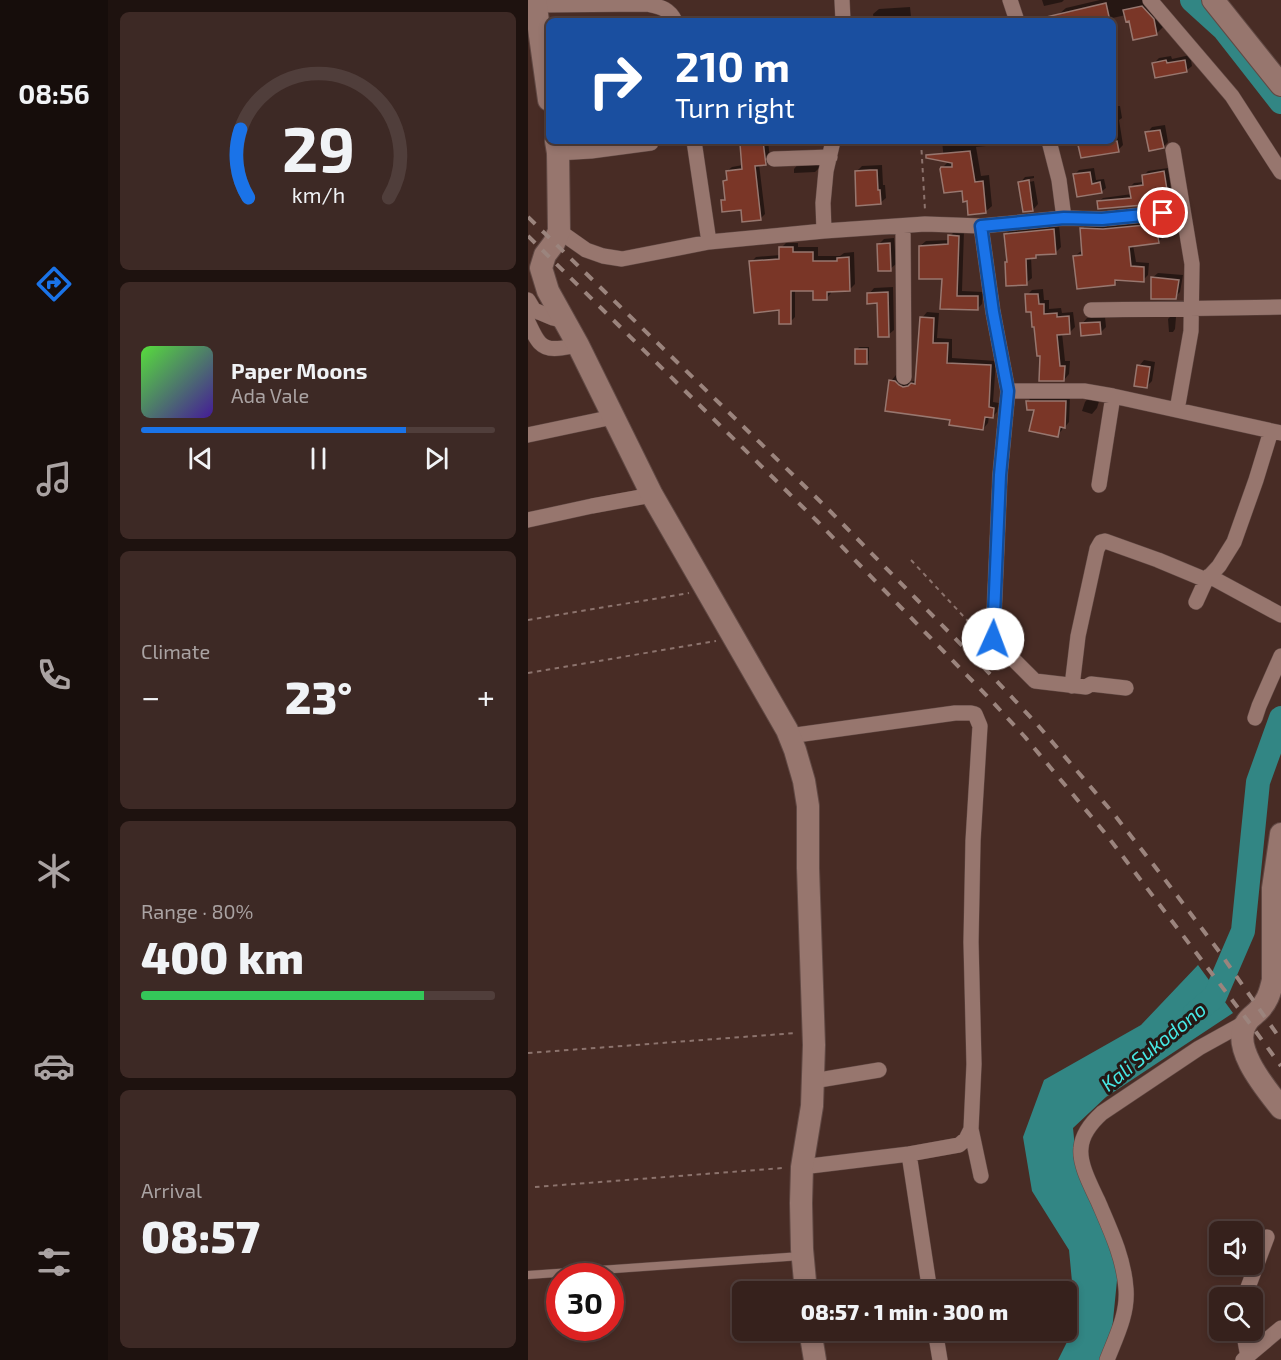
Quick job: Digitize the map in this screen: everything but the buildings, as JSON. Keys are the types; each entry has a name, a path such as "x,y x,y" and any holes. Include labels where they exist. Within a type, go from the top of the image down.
{"street":[{"path":"842,0 843,18"},
{"path":"1010,0 1016,18"},
{"path":"1150,0 1232,96 1281,172"},
{"path":"1218,1 1273,62 1281,85"},
{"path":"546,79 535,3 647,4 665,8 673,18"},
{"path":"644,144 591,151 557,147 559,231 545,255 541,268 548,291 578,345 652,495 789,736 804,781 808,806 814,1031 812,1106 802,1167 800,1221 805,1281"},
{"path":"694,144 709,242"},
{"path":"824,231 823,203 826,171 832,144"},
{"path":"1050,144 1059,180 1064,218"},
{"path":"1173,150 1192,264 1191,331 1177,410"},
{"path":"774,159 830,157"},
{"path":"559,231 586,250 622,259 709,242 824,231 926,224 981,226 1064,218 1102,219 1183,211"},
{"path":"903,226 904,377"},
{"path":"981,226 993,312 1008,391 1000,475 993,639 1035,681 1071,686 1086,687 1091,684 1126,688"},
{"path":"1090,309 1281,307"},
{"path":"530,311 565,321"},
{"path":"530,311 540,343 548,348 556,349 578,345"},
{"path":"1008,391 1084,391 1276,432 1234,542 1219,566 1207,578 1196,602"},
{"path":"1099,485 1113,396"},
{"path":"528,435 613,417"},
{"path":"528,520 652,495"},
{"path":"1071,686 1078,636 1097,549 1101,542 1105,541 1207,578 1281,615"},
{"path":"1255,718 1281,656"},
{"path":"789,736 955,713 975,714 980,726 973,841 971,931 974,1064 971,1129 981,1176"},
{"path":"1107,1360 1125,1312 1127,1292 1125,1276 1113,1237 1083,1163 1081,1150 1083,1140 1093,1121 1102,1113 1199,1048 1246,1022 1266,1002 1273,980 1273,888 1281,834"},
{"path":"1246,1022 1243,1036 1244,1047 1250,1062 1255,1074 1281,1108"},
{"path":"813,1081 879,1070"},
{"path":"802,1167 909,1154 959,1145 966,1139 971,1129"},
{"path":"909,1154 928,1281"},
{"path":"1248,1287 1267,1237"},
{"path":"1245,1358 1281,1328"},
{"path":"812,1341 815,1360"},
{"path":"937,1341 940,1360"},
{"path":"1244,1341 1245,1358"}],"lane":[{"path":"528,1275 802,1256"}],"path":[{"path":"921,144 926,224"},
{"path":"911,560 986,641 993,639"},
{"path":"528,620 707,590"},
{"path":"528,673 734,638"},
{"path":"528,1053 814,1031"},
{"path":"535,1187 802,1167"}],"water":[{"path":"1198,965 1233,1013 1106,1097 1073,1128 1077,1168 1119,1260 1110,1351 1106,1360 1058,1360 1068,1341 1077,1341 1077,1281 1072,1281 1069,1250 1032,1191 1023,1137 1044,1080 1141,1025"}],"waterway":[{"name":"Kali Sukodono","path":"1192,0 1224,29 1281,102"},
{"name":"Kali Sukodono","path":"1194,1014 1215,996 1243,931 1258,782 1281,718"}],"railway":[{"path":"528,217 826,507 1036,723 1113,813 1163,877 1281,1040"},
{"path":"528,236 817,521 1025,737 1105,833 1281,1066"}],"route":[{"path":"993,639 1000,475 1008,391 993,312 981,226 1064,218 1102,219 1163,213"}]}
